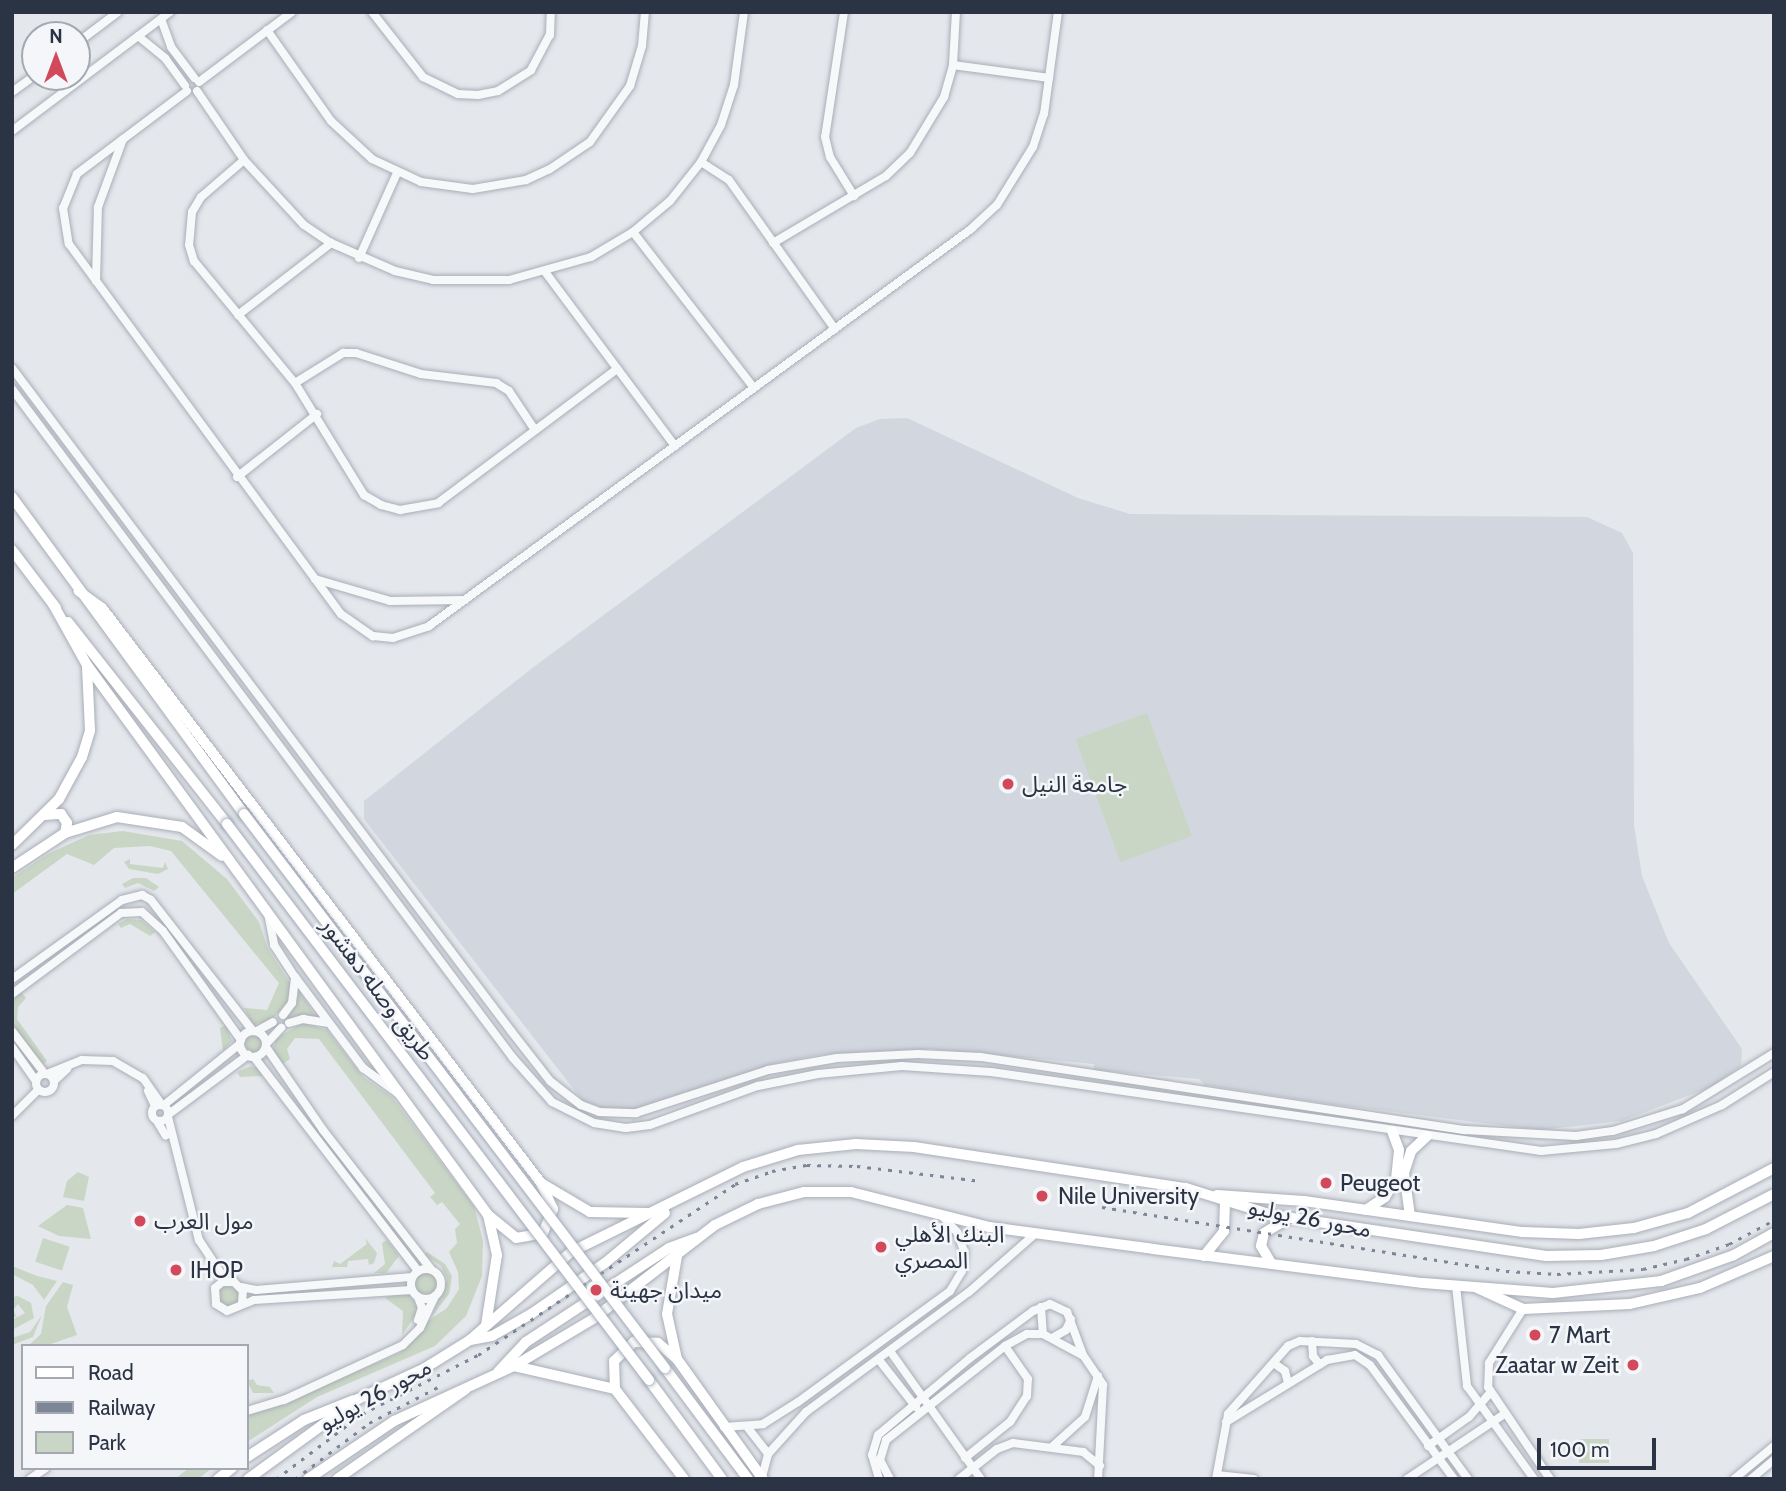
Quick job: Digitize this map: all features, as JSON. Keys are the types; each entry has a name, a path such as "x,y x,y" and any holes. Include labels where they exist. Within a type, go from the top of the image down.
{"highway":[{"name":"محور 26 يوليو","path":"248,1479 358,1399 425,1368 470,1339 564,1256 770,1157 856,1144 914,1147 1212,1194 1290,1217 1519,1254 1574,1256 1628,1251 1681,1238 1731,1218 1774,1194"},
{"path":"541,1183 590,1212 654,1213"},
{"name":"محور 26 يوليو","path":"308,1479 394,1421 514,1366 593,1319 698,1238 736,1213 804,1192 873,1196 943,1217 1204,1256 1457,1286 1553,1293 1626,1289 1699,1268 1774,1233"},
{"path":"1204,1256 1224,1231 1225,1198"},
{"name":"محور 26 يوليو","path":"470,1339 492,1336 531,1314 605,1263 680,1199"},
{"path":"485,1325 497,1255 488,1215"},
{"path":"1271,1264 1261,1247 1264,1233 1290,1217"},
{"name":"محور 26 يوليو","path":"496,1375 526,1342 669,1248 698,1238"},
{"path":"677,1359 668,1330 667,1299 678,1254"},
{"path":"514,1366 615,1389"}],"main road":[{"name":"طريق وصله دهشور","path":"12,497 79,591 748,1479"},
{"name":"طريق وصله دهشور","path":"12,550 483,1158 722,1479"},
{"path":"53,604 87,665 488,1215 516,1238 538,1236 549,1225 553,1209 541,1183 102,608 79,591"},
{"path":"12,845 46,815 74,777 90,730 87,665"},
{"path":"46,815 61,814 67,823 65,833"},
{"path":"12,868 65,833 117,817 163,821 198,835 239,872"},
{"path":"1366,1210 1385,1197 1396,1179 1399,1150 1392,1131"},
{"path":"1410,1216 1404,1173 1411,1152 1427,1136"},
{"path":"1212,1194 1366,1210 1551,1234 1620,1230 1689,1213 1774,1168"},
{"path":"1477,1288 1523,1309 1578,1309 1665,1297 1771,1258"},
{"path":"684,1479 615,1389 614,1361 629,1345 652,1341 677,1359 762,1478"},
{"path":"337,1479 444,1408 471,1384"},
{"path":"248,1456 304,1420 358,1399"}],"street":[{"path":"91,32 118,12"},
{"path":"12,131 170,12"},
{"path":"292,12 197,84 186,88 77,174 63,208 69,244 237,477 315,579 355,627 393,638 429,626 971,229 997,205 1033,147 1049,78 1058,12"},
{"path":"372,12 423,77 458,94 478,95 516,83 531,70 550,35 551,12"},
{"path":"267,30 331,121 350,142 397,173 446,187 499,186 526,180 573,156 613,116 630,86 642,46 645,12"},
{"path":"161,19 172,51 197,84 244,160 304,225 359,258 433,280 509,280 546,273 591,257 633,232 670,201 701,162 721,125 734,85 744,12"},
{"path":"844,12 825,137 830,158 854,196"},
{"path":"773,243 854,196 910,153 944,97 953,65 956,12"},
{"path":"138,36 165,58 186,88"},
{"path":"953,65 1049,78"},
{"path":"186,88 197,84"},
{"path":"96,281 98,207 124,136"},
{"path":"244,160 201,197 188,228 194,261 295,383 317,414 364,495 400,510 438,503 617,369"},
{"path":"701,162 729,180 835,329"},
{"path":"359,258 397,173"},
{"path":"633,232 754,388"},
{"path":"238,315 331,243"},
{"path":"546,273 675,446"},
{"path":"295,383 343,353 356,354 436,377 496,383 509,391 535,430"},
{"path":"12,368 511,1031 565,1095 599,1112 636,1114 768,1070 871,1055 981,1057 1465,1130 1576,1136 1613,1130 1683,1109 1774,1053"},
{"path":"12,389 513,1058 552,1102 594,1123 626,1128 650,1125 758,1086 860,1069 952,1068 1541,1151 1616,1144 1689,1121 1773,1073 1763,1061"},
{"path":"237,477 317,414"},
{"path":"315,579 390,601 465,600"},
{"path":"12,979 122,900 142,895 153,902 266,1045 323,1130 442,1281 420,1328 403,1345 284,1400 248,1408"},
{"path":"122,900 129,910 146,913 211,993 251,1056 415,1274 419,1319 393,1345 281,1396 248,1408"},
{"path":"146,913 153,902"},
{"path":"12,994 129,910"},
{"path":"268,913 274,945 295,977 369,1075 403,1097"},
{"path":"283,1014 292,1003 295,977"},
{"path":"157,1121 266,1045 285,1026 303,1019 329,1023"},
{"path":"273,1022 255,1031 152,1114 170,1150 196,1242 222,1282 256,1290 415,1274 431,1269"},
{"path":"12,1031 49,1076 48,1092 37,1086 12,1047"},
{"path":"12,1116 49,1076 82,1060 113,1061 143,1077 168,1115 199,1240 222,1282"},
{"path":"1103,1088 1105,1077"},
{"path":"1117,1090 1119,1079"},
{"path":"724,1427 748,1428 799,1402 958,1280 964,1261 962,1241 943,1217"},
{"path":"762,1478 768,1454 806,1412 969,1292 1036,1233"},
{"path":"958,1280 969,1292"},
{"path":"222,1282 213,1296 219,1308 231,1311 242,1304 415,1293 435,1296"},
{"path":"1457,1286 1465,1378 1478,1405 1534,1479"},
{"path":"241,1287 242,1304"},
{"path":"890,1479 880,1460 882,1447 919,1411 927,1398 1041,1307 1057,1304 1072,1319 1083,1355 1098,1376 1105,1399 1098,1479"},
{"path":"1041,1307 1043,1334"},
{"path":"1523,1309 1489,1363 1490,1393 1550,1479"},
{"path":"1054,1337 1066,1330 1072,1319"},
{"path":"879,1479 872,1464 874,1443 912,1403 927,1398 1005,1346 1027,1334 1043,1334 1054,1337 1083,1355"},
{"path":"1312,1341 1320,1365"},
{"path":"1254,1479 1217,1477 1226,1422 1240,1400 1294,1343 1312,1341 1356,1344 1378,1355 1468,1479"},
{"path":"965,1458 1010,1422 1027,1396 1028,1379 1005,1346"},
{"path":"890,1351 927,1398 981,1479"},
{"path":"1226,1422 1320,1365 1347,1354 1363,1359 1454,1479"},
{"path":"879,1360 919,1411"},
{"path":"1275,1364 1285,1371 1288,1383"},
{"path":"1053,1446 1085,1418 1098,1376"},
{"path":"1428,1446 1490,1393"},
{"path":"799,1402 806,1412"},
{"path":"1407,1479 1503,1415"},
{"path":"748,1428 768,1454"},
{"path":"959,1479 1005,1444 1053,1446 1083,1452 1100,1466"},
{"path":"1734,1479 1774,1446"},
{"path":"1751,1479 1774,1460"}],"shaded area":[{"name":"جامعة النيل","path":"907,418 1078,498 1130,514 1587,517 1622,533 1633,553 1634,825 1642,876 1669,943 1742,1049 1741,1066 1711,1087 1622,1121 1540,1130 1330,1104 1205,1085 1199,1079 1094,1070 1094,1064 930,1049 823,1054 773,1064 638,1110 603,1108 582,1100 364,819 364,801 531,669 856,428 880,419"}],"green space":[{"path":"1147,713 1192,836 1120,862 1076,739"},
{"path":"123,831 182,841 227,879 259,922 268,949 290,983 289,1000 272,1020 253,1025 244,1008 267,1010 279,983 171,851 150,846 114,848 94,865 67,854 12,894 12,878 48,854 89,835"},
{"path":"130,859 130,864 163,868 165,862 168,869 158,874 129,869 124,862"},
{"path":"133,878 146,878 159,887 154,891 138,883 125,888 122,884"},
{"path":"127,919 141,920 155,932 150,936 130,924 121,928 118,924"},
{"path":"21,992 26,998 18,1007 17,1019 47,1061 42,1065 12,1025 12,1001"},
{"path":"300,992 316,1017 298,1016 288,1021 285,1018"},
{"path":"303,1023 327,1030 363,1077 392,1097 474,1206 483,1241 482,1276 466,1316 435,1346 317,1397 248,1441 248,1415 272,1408 400,1353 425,1323 447,1308 459,1289 458,1272 449,1252 457,1243 455,1229 460,1224 442,1202 437,1205 430,1197 435,1193 319,1039 295,1038 287,1049 290,1059 281,1065 273,1051 276,1038"},
{"path":"226,1025 232,1041 223,1051 220,1028"},
{"path":"250,1034 258,1034 263,1043 261,1050 250,1052 245,1047 245,1039"},
{"path":"251,1066 258,1068 264,1076 240,1077 237,1072"},
{"path":"78,1172 89,1177 84,1201 63,1197 67,1181"},
{"path":"67,1205 83,1208 91,1239 59,1236 38,1226"},
{"path":"43,1238 70,1247 62,1270 35,1262"},
{"path":"365,1238 377,1253 374,1263 369,1265 368,1259 348,1261 347,1267 332,1267 334,1261 340,1264 367,1244"},
{"path":"387,1240 399,1256 386,1273 374,1273 385,1264 382,1243"},
{"path":"427,1252 445,1264 452,1276 449,1294 432,1316 447,1279 441,1266 424,1255"},
{"path":"12,1266 57,1281 44,1300 33,1285 12,1274"},
{"path":"426,1270 434,1274 438,1282 434,1290 426,1294 418,1290 414,1282 418,1274"},
{"path":"63,1282 73,1285 67,1307 77,1335 51,1344 30,1344 41,1334 46,1306"},
{"path":"229,1286 239,1293 240,1297 233,1307 229,1308 219,1301 218,1297 225,1287"},
{"path":"397,1293 409,1294 419,1310 413,1309 418,1312 402,1335 403,1311 385,1298"},
{"path":"18,1296 31,1303 34,1318 12,1330 12,1320 25,1313 18,1304 13,1310 17,1317 12,1316 12,1297"},
{"path":"42,1315 33,1337 12,1345 12,1338 30,1332"},
{"path":"253,1379 257,1385 270,1387 274,1393 253,1393 248,1381"},
{"path":"1579,1439 1609,1439 1609,1463 1579,1463"},
{"path":"186,1470 209,1470 198,1479 175,1479"}],"railway":[{"path":"276,1479 362,1414 478,1355 735,1184 772,1171 807,1165 857,1166 981,1181"},
{"path":"1102,1207 1506,1271 1557,1274 1643,1269 1686,1259 1729,1244 1774,1220"},
{"path":"295,1479 369,1423 438,1387"}],"place":[{"name":"جامعة النيل","path":"1008,784"},
{"name":"Peugeot","path":"1326,1183"},
{"name":"Nile University","path":"1042,1196"},
{"name":"مول العرب","path":"140,1221"},
{"name":"البنك الأهلي المصري","path":"881,1247"},
{"name":"IHOP","path":"176,1270"},
{"name":"ميدان جهينة","path":"596,1290"},
{"name":"7 Mart","path":"1535,1335"},
{"name":"Zaatar w Zeit","path":"1633,1365"}]}
